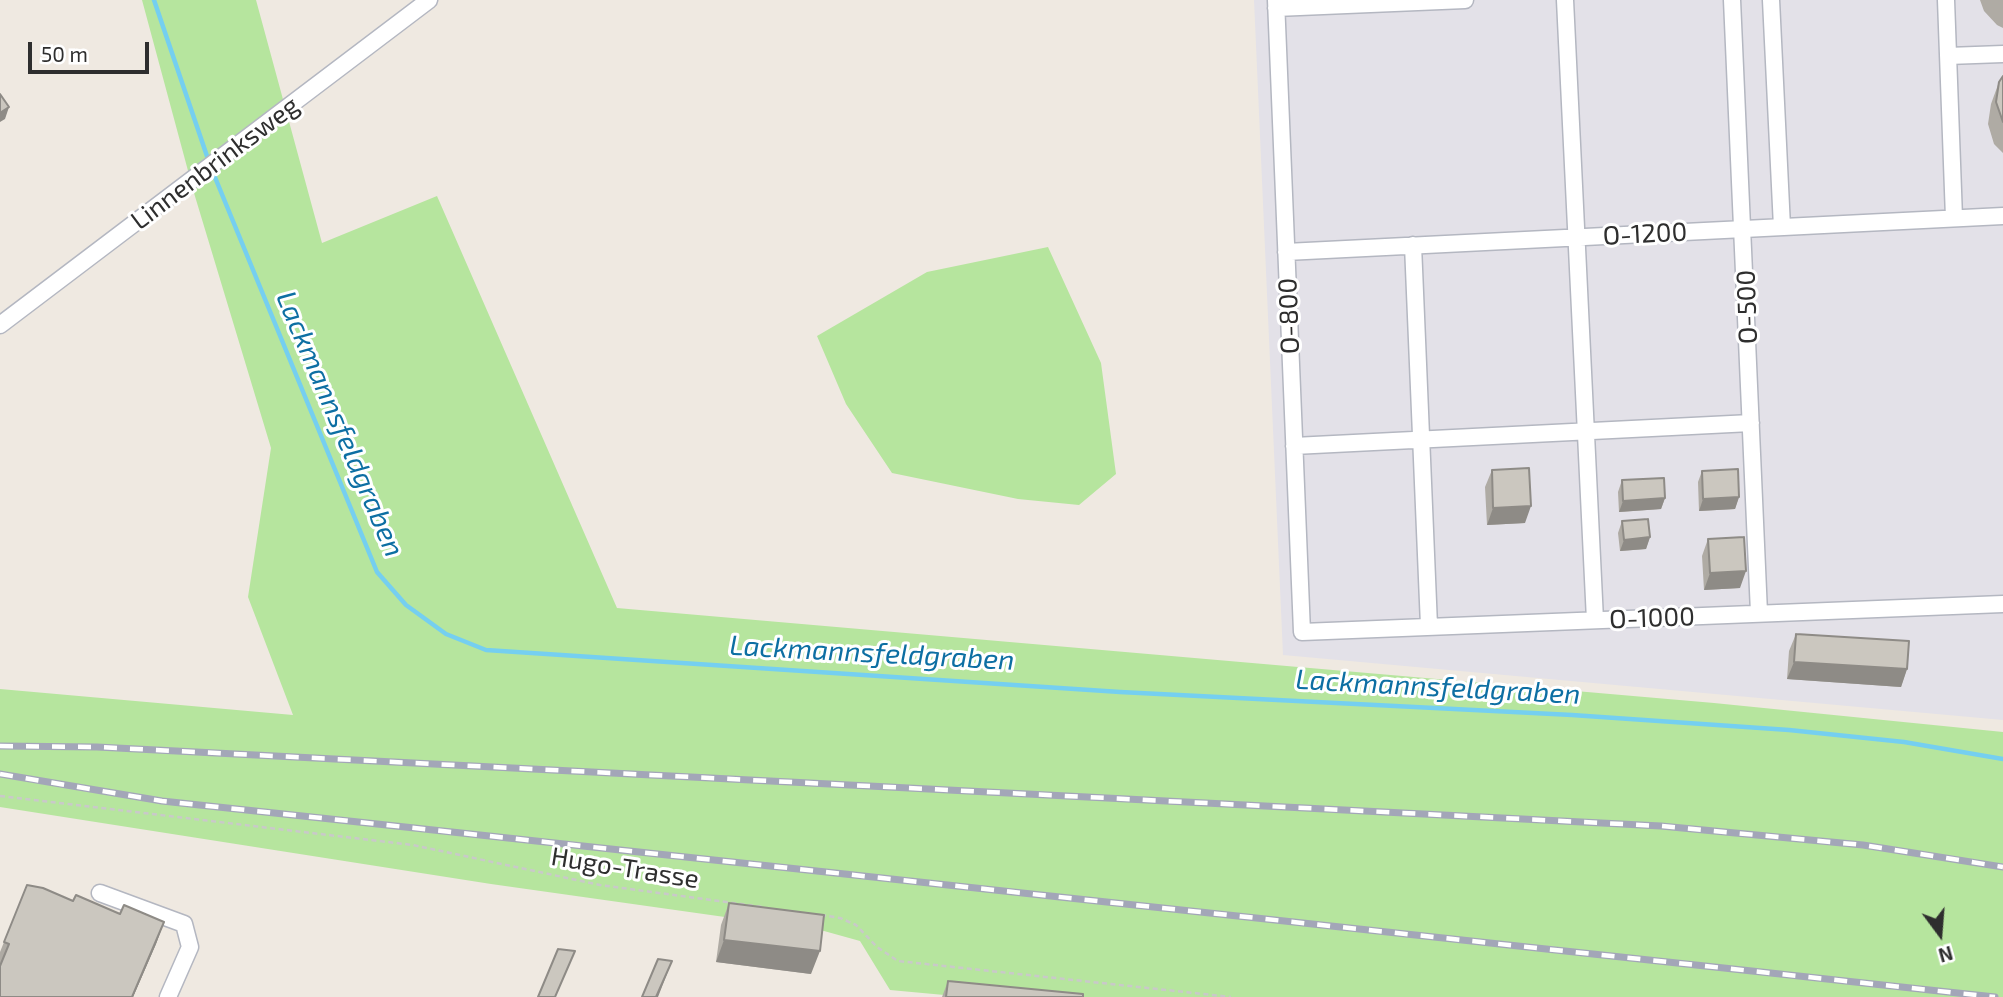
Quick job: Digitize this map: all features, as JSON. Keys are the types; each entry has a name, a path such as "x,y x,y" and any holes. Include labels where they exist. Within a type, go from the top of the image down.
{"street":[{"name":"Linnenbrinksweg","path":"0,325 429,0"},
{"path":"1276,4 1465,0"},
{"path":"1565,0 1595,620"},
{"name":"O-500","path":"1732,0 1759,614"},
{"path":"1771,0 1782,227"},
{"path":"1946,0 1954,218"},
{"name":"O-800","path":"1276,4 1301,632"},
{"path":"1948,56 2003,54"},
{"name":"O-1200","path":"1286,252 2003,216"},
{"path":"1413,245 1429,626"},
{"path":"1294,446 1751,423"},
{"name":"O-1000","path":"1301,632 2003,604"},
{"path":"100,893 184,924 190,947 168,997"}],"path":[{"name":"Hugo-Trasse","path":"0,796 413,845 600,885 774,909"},
{"path":"814,914 840,918 856,925 877,947 898,961 1231,997"}],"shaded area":[{"path":"1254,0 2003,0 2003,720 1283,655"}],"green space":[{"path":"142,0 256,0 322,243 437,196 617,608 1714,703 2003,732 2003,997 966,997 890,990 860,941 824,931 491,884 0,807 0,689 293,715 248,597 271,448 194,193"},
{"path":"1048,247 1101,363 1116,474 1079,505 1018,499 892,473 846,404 817,336 927,272"}],"building":[{"path":"2003,76 2003,122 1996,102 1999,82"},
{"path":"0,94 9,107 0,113"},
{"path":"1529,468 1531,506 1493,508 1492,470"},
{"path":"1738,469 1739,497 1703,499 1702,471"},
{"path":"1664,478 1665,498 1623,501 1622,480"},
{"path":"1648,519 1650,537 1624,540 1622,521"},
{"path":"1744,537 1746,571 1710,573 1708,539"},
{"path":"1796,634 1909,641 1907,669 1794,662"},
{"path":"27,885 43,888 73,901 76,895 120,914 124,905 164,922 132,997 0,997 0,966 9,944 4,942"},
{"path":"729,903 824,915 820,951 724,940"},
{"path":"558,949 575,951 555,997 538,997"},
{"path":"658,959 672,961 656,997 642,997"},
{"path":"948,981 1083,994 1083,997 946,997"}],"waterway":[{"name":"Lackmannsfeldgraben","path":"154,0 209,162"},
{"name":"Lackmannsfeldgraben","path":"212,170 377,572 406,605 446,634 486,650 1120,692 1572,715 1789,730 1904,742 2003,759"}],"railway":[{"path":"0,746 97,747 1661,826 1863,845 2003,867"},
{"path":"0,774 162,801 1995,997"}]}
